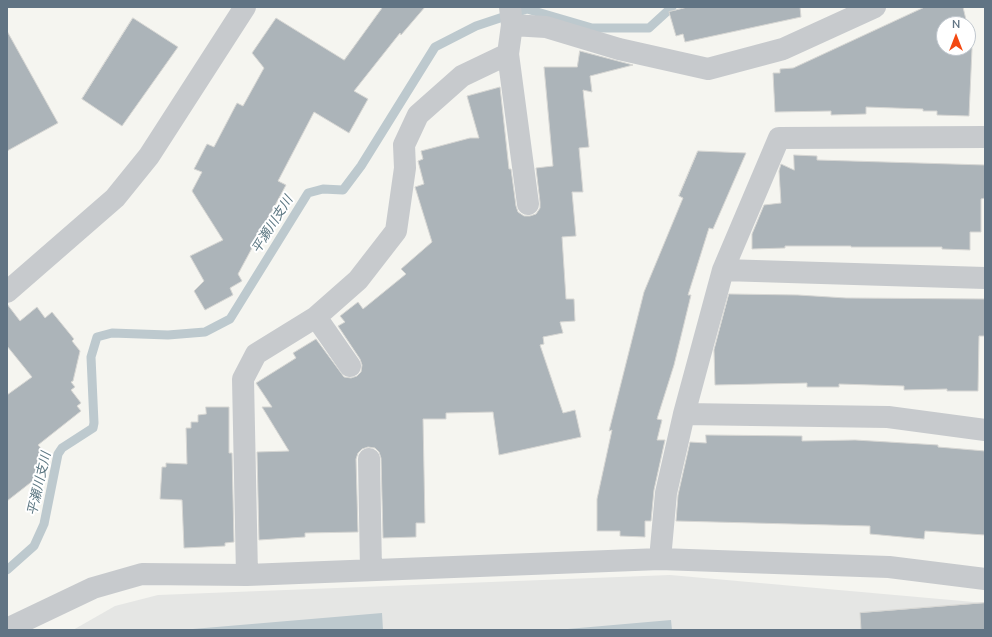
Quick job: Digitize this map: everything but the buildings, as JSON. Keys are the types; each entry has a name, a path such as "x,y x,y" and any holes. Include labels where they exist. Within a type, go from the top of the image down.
{"street":[{"path":"7,292 115,198 149,156 245,7"},
{"path":"528,204 508,54 508,14 619,50 708,69 783,49 875,7"},
{"path":"247,575 243,379 256,354 316,317 358,280 396,231 404,168 404,145 418,114 462,76 508,54"},
{"path":"660,559 666,493 684,414 723,270 779,138 985,137"},
{"path":"723,270 985,278"},
{"path":"316,317 350,366"},
{"path":"684,414 888,417 985,430"},
{"path":"369,459 371,570"},
{"path":"7,630 93,588 142,574 247,575 660,559 889,566 985,579"}],"shaded area":[{"path":"670,575 985,603 985,630 73,630 115,606 158,595"},
{"path":"382,613 383,630 181,630"},
{"path":"671,620 672,630 556,630"}],"waterway":[{"name":"平瀬川支川","path":"7,570 34,546 44,524 58,454 62,448 93,428 91,357 97,337 112,333 168,335 205,332 230,319 308,193 323,189 343,190 361,166 435,47 476,26 527,9 592,28 649,28 672,7"}]}
